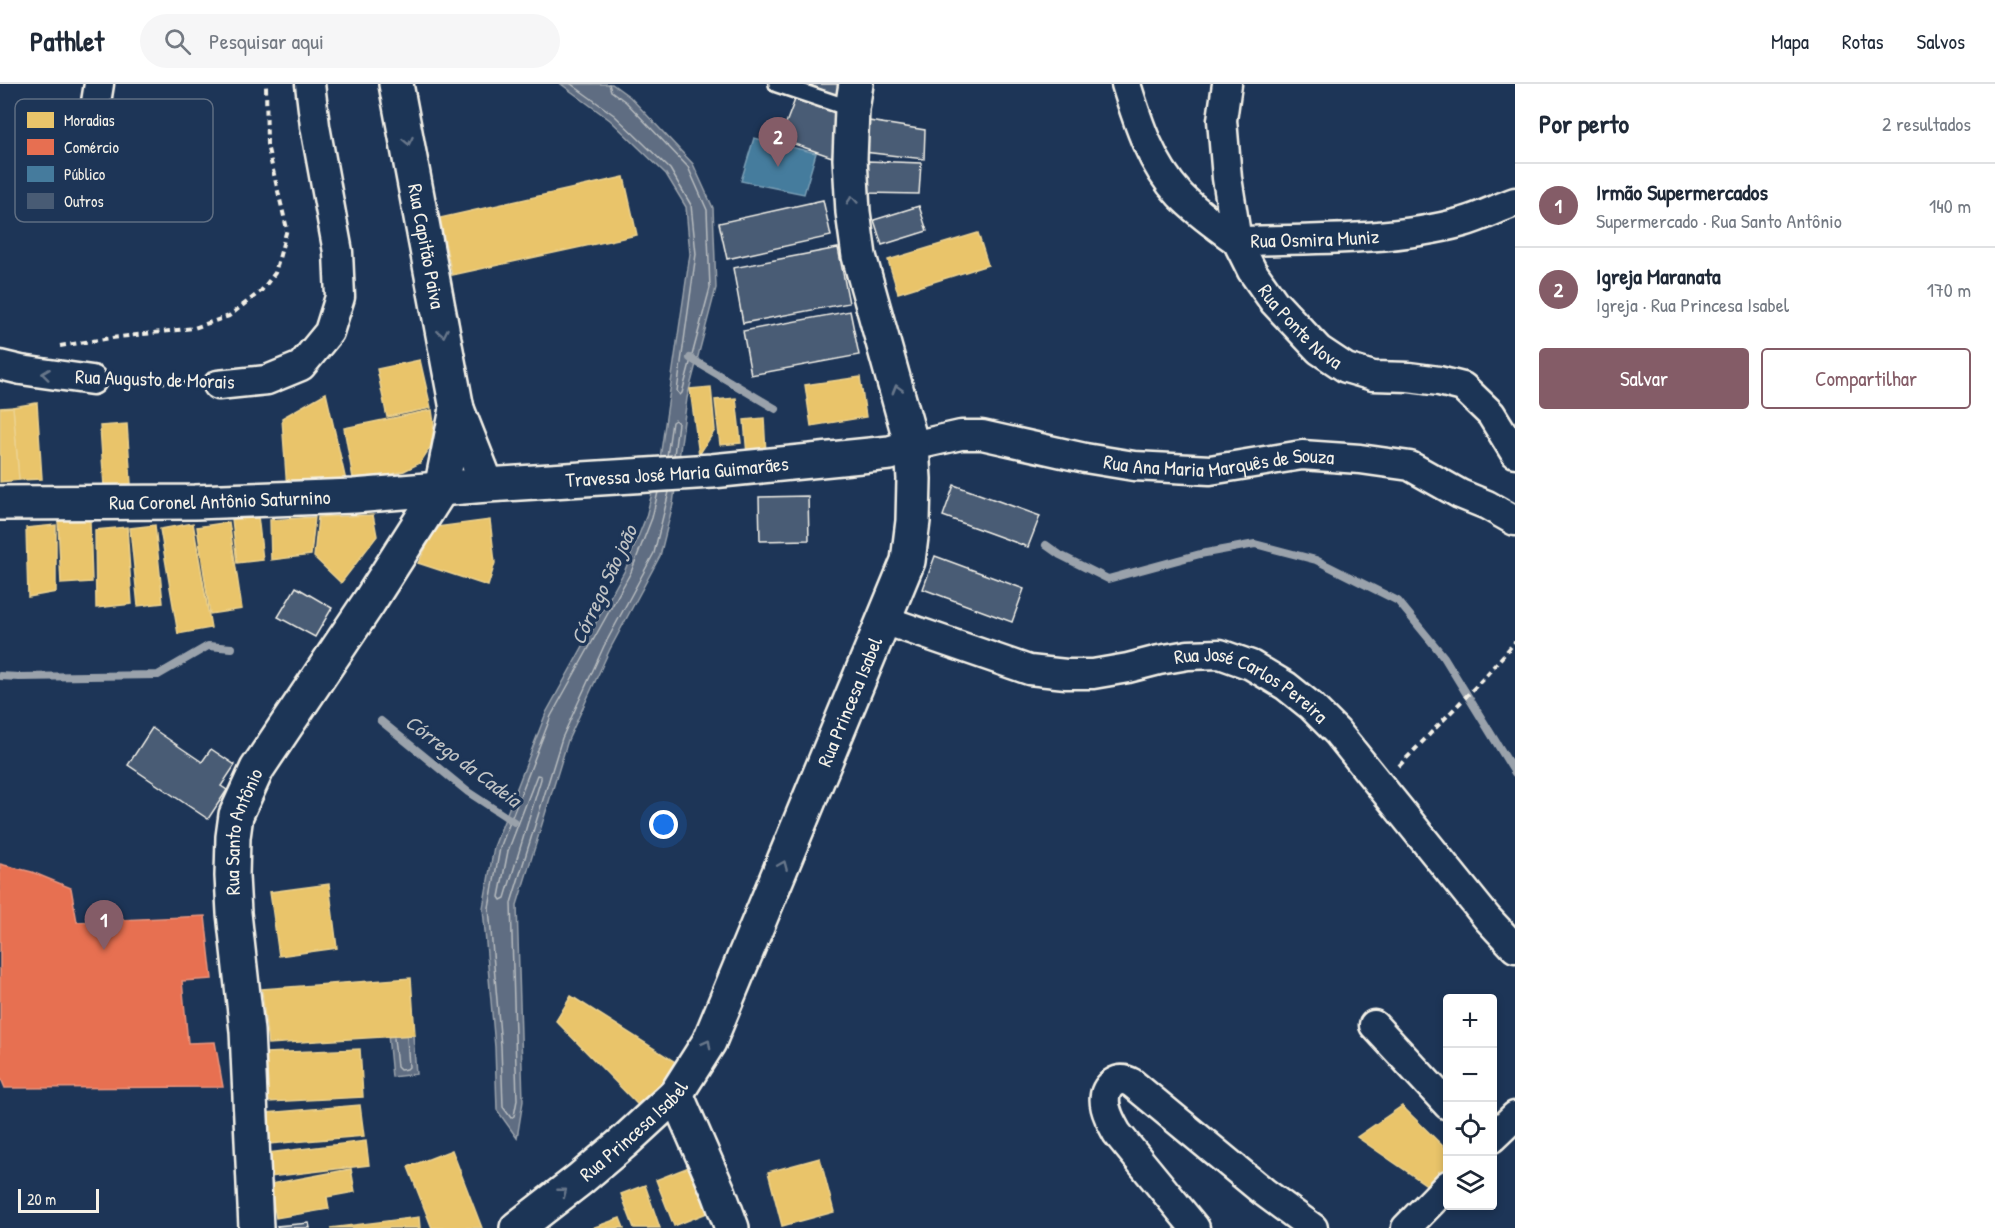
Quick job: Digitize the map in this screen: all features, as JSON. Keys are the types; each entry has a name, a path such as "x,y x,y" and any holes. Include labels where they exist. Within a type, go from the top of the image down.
{"main road":[{"name":"Rua Capitão Paiva","path":"396,84 457,410"},
{"name":"Rua Princesa Isabel","path":"517,1228 579,1180 676,1094 709,1042 908,561 913,521 914,479 901,449 859,256 853,212 850,159 854,97"},
{"path":"457,410 487,485"},
{"path":"441,489 457,410"},
{"name":"Travessa José Maria Guimarães","path":"441,489 712,471 901,449"},
{"name":"Rua Coronel Antônio Saturnino","path":"0,503 195,502 354,496 441,489"},
{"name":"Rua Santo Antônio","path":"256,1228 247,1031 232,876 236,815 257,769 369,602 441,489"},
{"path":"676,1094 732,1228"}],"street":[{"path":"97,99 99,84"},
{"name":"Rua Augusto de Morais","path":"218,385 267,380 301,366 329,332 340,297 338,252 315,126 310,84"},
{"name":"Rua Osmira Muniz","path":"1126,84 1140,128 1157,163 1180,194 1237,241 1399,234 1464,222 1515,202"},
{"name":"Rua Ponte Nova","path":"1227,84 1222,120 1227,177 1237,241 1252,271 1274,302 1319,350 1346,368 1373,376 1409,377 1463,387 1491,414 1515,453"},
{"name":"Rua Augusto de Morais","path":"0,365 92,380"},
{"name":"Rua Ana Maria Marquês de Souza","path":"901,449 961,435 982,435 1085,458 1134,466 1210,470 1302,455 1360,459 1410,466 1515,521"},
{"name":"Rua José Carlos Pereira","path":"884,620 1029,670 1093,674 1188,655 1220,654 1251,665 1286,686 1311,706 1337,732 1487,918 1515,948"},
{"path":"1374,1026 1445,1102"},
{"path":"1195,1228 1117,1133 1104,1099 1108,1087 1121,1080 1127,1080 1263,1192 1313,1228"},
{"path":"1497,1133 1515,1116"},
{"path":"1406,1228 1443,1190"}],"lane":[{"path":"777,84 854,97"}],"path":[{"path":"54,347 194,328 229,316 261,291 275,273 287,229 267,145 266,84"},
{"name":"Rua Augusto de Morais","path":"92,380 218,385"},
{"path":"1380,785 1455,709 1515,642"}],"water":[{"path":"561,84 612,84 630,97 693,164 713,208 716,288 687,398 673,504 660,556 610,649 568,740 517,905 523,1101 517,1138 497,1110 495,1047 483,908 494,847 546,713 625,570 646,517 659,465 690,254 686,207 666,174 610,120"},
{"path":"412,1022 416,1074 392,1077 387,1024"}],"building: Moradias":[{"path":"624,177 637,235 452,275 440,218"},
{"path":"978,233 988,265 898,293 888,260"},
{"path":"420,360 431,408 387,417 377,369"},
{"path":"860,377 866,417 811,426 805,385"},
{"path":"711,387 715,430 699,455 690,389"},
{"path":"326,393 346,481 287,490 282,418"},
{"path":"736,398 741,443 720,445 715,400"},
{"path":"37,403 42,479 19,480 13,407"},
{"path":"13,407 19,480 0,482 0,408"},
{"path":"432,410 434,424 431,446 420,463 389,475 353,478 344,428"},
{"path":"764,418 766,454 747,455 744,420"},
{"path":"127,424 131,484 104,486 100,426"},
{"path":"373,515 377,536 341,583 314,557 318,517"},
{"path":"258,516 263,560 237,563 232,519"},
{"path":"315,517 311,555 271,560 270,520"},
{"path":"90,520 92,582 61,584 58,521"},
{"path":"490,520 495,563 488,586 418,563 437,527"},
{"path":"229,522 242,609 210,614 197,527"},
{"path":"193,523 211,628 178,634 160,529"},
{"path":"56,525 56,592 28,597 26,528"},
{"path":"155,525 163,603 138,606 130,528"},
{"path":"127,527 132,604 96,608 95,530"},
{"path":"329,884 337,948 279,956 270,892"},
{"path":"411,978 415,1035 268,1044 262,989"},
{"path":"571,996 680,1065 665,1092 640,1107 556,1021"},
{"path":"360,1049 363,1097 268,1102 265,1053"},
{"path":"360,1105 364,1136 269,1144 266,1113"},
{"path":"1402,1106 1443,1146 1443,1180 1434,1190 1357,1137"},
{"path":"366,1141 369,1165 270,1177 268,1153"},
{"path":"452,1150 482,1228 432,1228 408,1167"},
{"path":"820,1158 834,1212 782,1226 768,1172"},
{"path":"694,1165 712,1211 674,1226 656,1180"},
{"path":"351,1169 355,1192 327,1197 329,1209 276,1218 270,1184"},
{"path":"645,1185 660,1228 634,1228 621,1194"},
{"path":"419,1217 420,1228 330,1228"},
{"path":"620,1218 624,1228 592,1228"}],"building: Comércio":[{"path":"0,864 32,872 71,888 77,922 205,916 212,979 182,981 188,1043 215,1042 223,1087 5,1088 0,1076"}],"building: Público":[{"path":"754,138 816,153 804,194 741,181"}],"building: Outros":[{"path":"807,84 848,84 843,98"},
{"path":"796,97 841,114 832,157 780,139"},
{"path":"869,121 925,130 924,159 864,152"},
{"path":"867,161 921,163 919,194 866,193"},
{"path":"823,200 831,236 727,259 719,223"},
{"path":"919,206 927,231 882,245 874,220"},
{"path":"838,248 849,303 743,323 733,268"},
{"path":"850,311 859,355 751,375 743,331"},
{"path":"954,485 1040,516 1028,547 943,516"},
{"path":"808,496 809,540 760,541 759,497"},
{"path":"935,556 1024,589 1012,622 923,589"},
{"path":"296,587 332,608 315,637 278,617"},
{"path":"152,728 202,762 211,749 235,765 221,786 227,790 208,819 128,765"},
{"path":"309,1223 310,1228 278,1228 277,1226"}],"waterway":[{"path":"690,358 776,409"},
{"path":"1046,545 1060,555 1108,579 1200,554 1255,544 1316,560 1398,601 1444,657 1515,773"},
{"name":"Córrego da Cadeia","path":"0,676 158,675 208,646 232,648"},
{"name":"Córrego da Cadeia","path":"381,721 468,792 514,822"}],"place":[{"name":"Igreja Maranata","path":"778,167"},
{"name":"Irmão Supermercados","path":"104,950"}],"water label":[{"name":"Córrego São joão","path":"604,585"}]}
